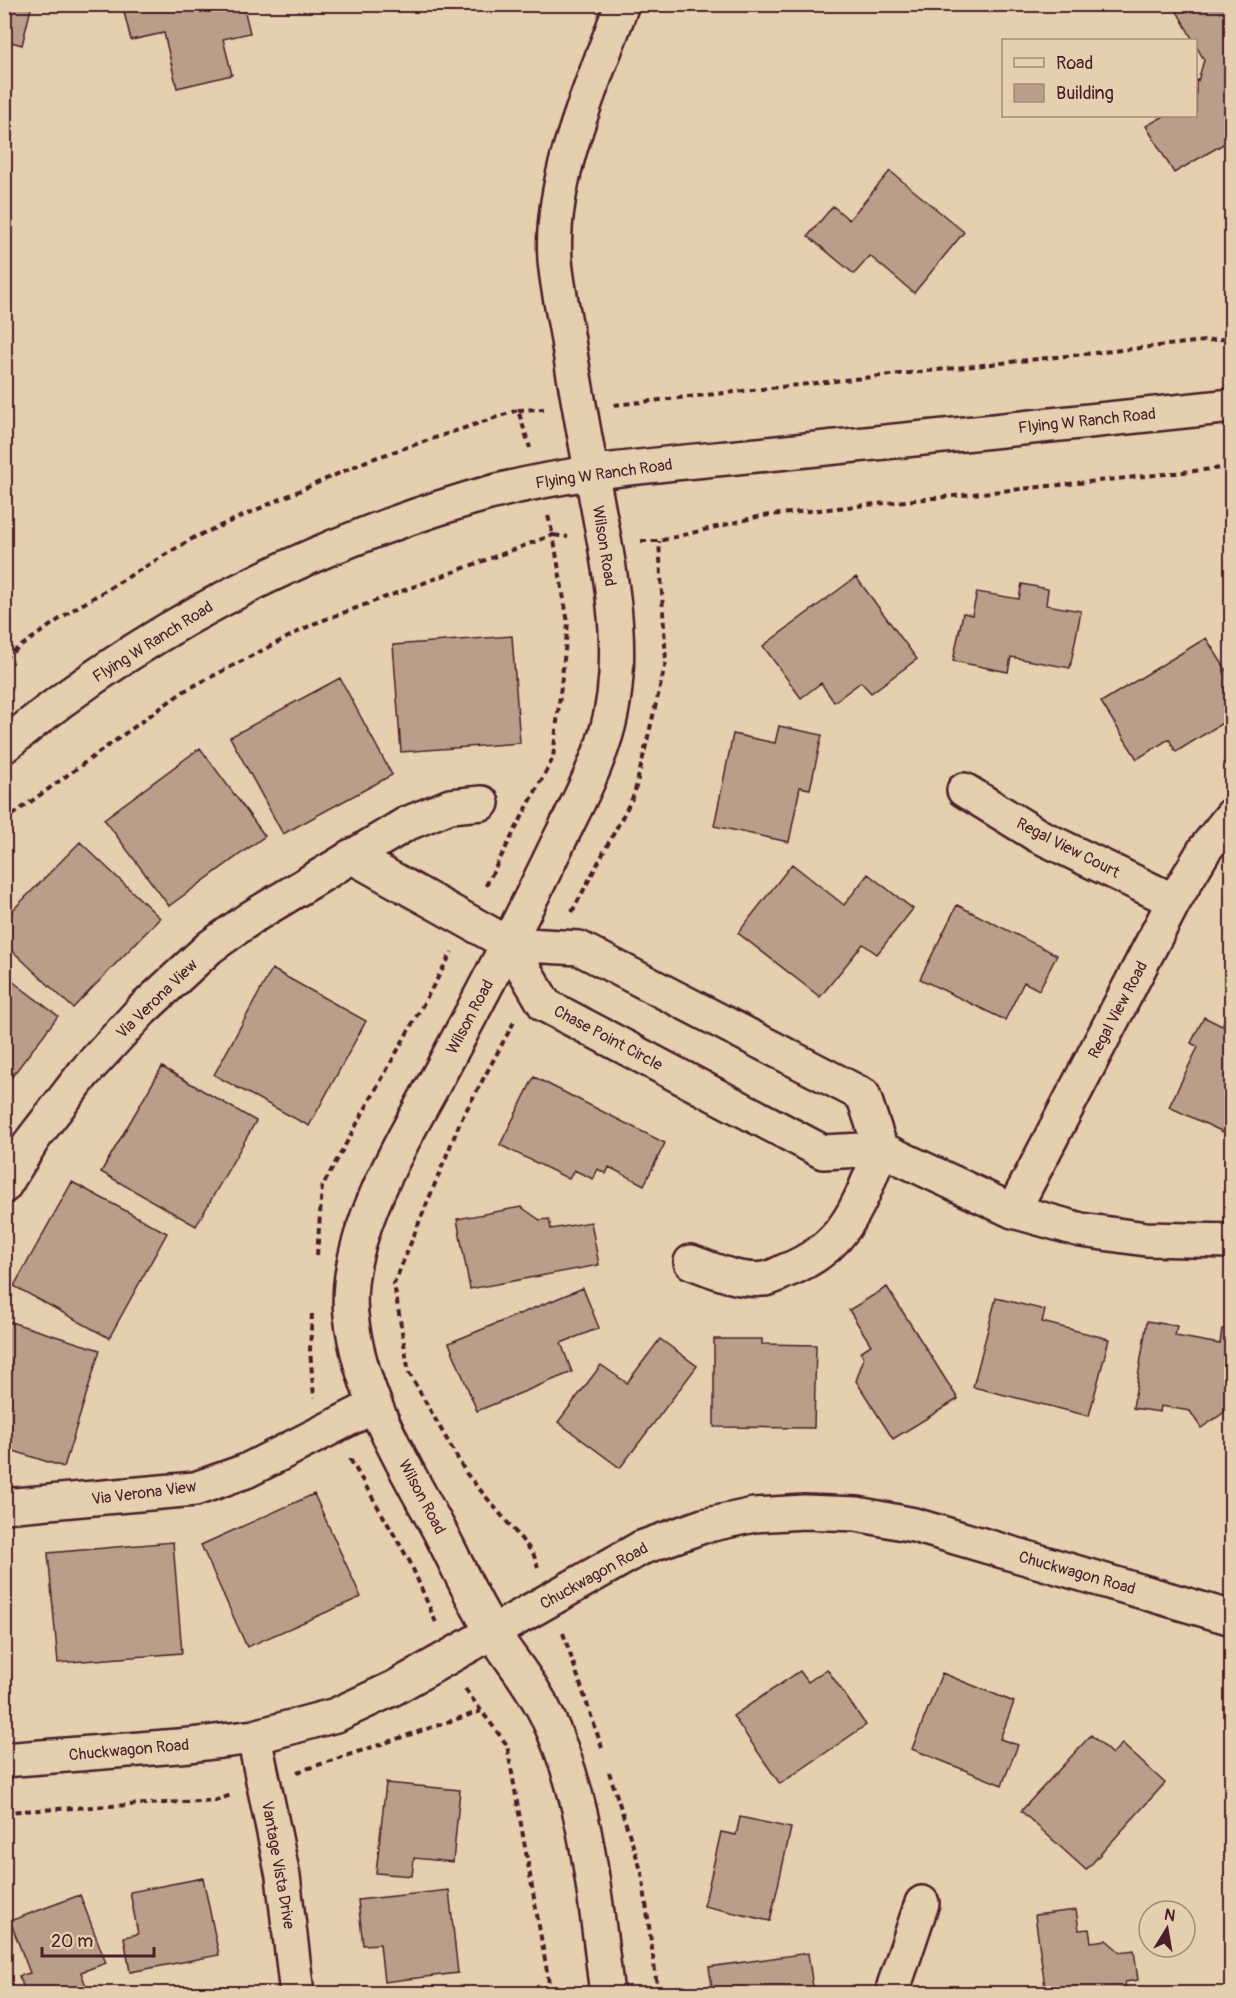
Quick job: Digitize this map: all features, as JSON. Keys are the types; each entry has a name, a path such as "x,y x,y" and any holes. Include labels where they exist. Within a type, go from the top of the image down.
{"street":[{"name":"Wilson Road","path":"607,1994 590,1865 567,1767 548,1718 528,1680 493,1632 374,1406 357,1356 350,1307 355,1260 390,1166 509,944 591,773 607,732 615,691 616,647 611,576 579,407 555,261 558,191 622,4"},
{"name":"Flying W Ranch Road","path":"4,746 55,704 131,652 212,605 299,560 376,529 470,498 592,473 1232,406"},
{"name":"Regal View Court","path":"964,790 1036,835 1174,901"},
{"name":"Via Verona View","path":"4,1186 33,1139 78,1081 142,1010 210,947 252,917 406,824 450,806 482,803"},
{"name":"Regal View Road","path":"1013,1211 1174,901 1204,849 1232,814"},
{"path":"351,856 509,944 579,948 863,1095 881,1149 857,1211 831,1245 797,1267 763,1280 731,1276 691,1262"},
{"name":"Chase Point Circle","path":"509,944 545,1005 823,1152 881,1149 1013,1211 1092,1232 1146,1239 1232,1241"},
{"name":"Via Verona View","path":"4,1506 195,1489 246,1471 374,1406"},
{"name":"Chuckwagon Road","path":"4,1760 190,1745 255,1737 336,1715 394,1688 450,1654 641,1548 703,1526 754,1515 804,1512 857,1514 914,1526 1232,1618"},
{"name":"Vantage Vista Drive","path":"255,1737 283,1876 297,1994"},
{"path":"895,1994 894,1986 922,1903"}],"path":[{"path":"518,410 654,402 1232,338"},
{"path":"4,821 194,685 314,624 553,535 568,623 553,758 413,1026 322,1187 317,1257"},
{"path":"554,946 634,795 666,662 659,541"},
{"path":"533,985 461,1120 394,1284 409,1373 466,1473 533,1553 603,1753"},
{"path":"313,1304 310,1350 312,1395 410,1562 467,1693 507,1745 551,1994"},
{"path":"607,1764 642,1874 658,1994"}],"building":[{"path":"4,4 32,4 22,45 4,40"},
{"path":"122,4 243,4 250,33 223,39 232,75 177,88 164,33 131,40"},
{"path":"1173,4 1232,4 1232,139 1174,173 1146,126 1162,117 1197,117 1197,80 1204,60 1197,47 1197,39 1192,39"},
{"path":"890,171 964,232 914,293 870,256 854,274 808,236 833,206 849,220"},
{"path":"856,577 917,659 871,693 861,682 834,702 821,683 801,698 763,646"},
{"path":"1022,584 1048,589 1046,605 1081,611 1070,668 1011,657 1008,672 953,661 963,613 972,615 977,592 1019,599"},
{"path":"512,636 520,743 401,752 393,645"},
{"path":"1206,638 1232,679 1232,717 1176,752 1169,739 1137,759 1101,702"},
{"path":"340,678 392,775 283,834 230,737"},
{"path":"779,726 822,735 810,789 800,787 789,842 714,826 733,734 775,743"},
{"path":"200,748 265,836 169,906 104,819"},
{"path":"80,842 160,918 73,1008 4,943 4,919"},
{"path":"792,864 844,905 868,874 913,909 877,954 863,944 820,997 738,933"},
{"path":"957,905 1057,955 1039,990 1024,982 1005,1020 920,979"},
{"path":"272,969 366,1021 309,1126 214,1075"},
{"path":"4,975 58,1016 4,1087"},
{"path":"1230,1007 1232,1008 1232,1136 1169,1107 1198,1047 1191,1043 1204,1017 1222,1026"},
{"path":"162,1067 256,1121 196,1226 101,1172"},
{"path":"534,1077 665,1143 644,1185 609,1167 606,1174 598,1169 593,1179 574,1170 569,1179 500,1145"},
{"path":"72,1182 167,1233 109,1338 14,1286"},
{"path":"521,1207 540,1220 549,1219 551,1229 591,1222 599,1265 470,1289 457,1219"},
{"path":"887,1287 958,1399 893,1439 856,1381 864,1358 860,1352 871,1345 849,1310"},
{"path":"583,1288 599,1328 561,1343 572,1372 477,1411 449,1343"},
{"path":"996,1298 1045,1310 1042,1322 1109,1339 1089,1416 973,1387"},
{"path":"4,1320 100,1350 64,1467 4,1448"},
{"path":"1147,1321 1177,1326 1175,1336 1220,1344 1222,1329 1232,1331 1232,1407 1201,1428 1190,1411 1161,1406 1160,1412 1133,1408"},
{"path":"660,1339 697,1366 620,1468 558,1422 601,1365 627,1383"},
{"path":"714,1339 762,1339 762,1344 816,1345 814,1428 714,1427"},
{"path":"314,1494 361,1597 247,1647 201,1545"},
{"path":"173,1542 182,1653 58,1663 48,1553"},
{"path":"827,1669 866,1725 780,1784 733,1716 800,1671 808,1682"},
{"path":"942,1673 1014,1702 1000,1739 1018,1745 1002,1785 912,1749"},
{"path":"1091,1735 1112,1754 1122,1744 1165,1783 1086,1870 1021,1811"},
{"path":"386,1783 460,1790 453,1862 414,1858 412,1876 376,1873"},
{"path":"740,1817 791,1828 770,1921 704,1906 721,1832 736,1835"},
{"path":"203,1878 219,1955 130,1972 124,1937 138,1934 130,1892"},
{"path":"449,1890 458,1973 384,1982 380,1944 363,1945 358,1900"},
{"path":"80,1895 106,1963 81,1972 87,1989 75,1994 26,1994 19,1976 30,1973 10,1921"},
{"path":"1076,1910 1079,1930 1089,1929 1091,1942 1106,1940 1120,1952 1134,1950 1138,1980 1125,1982 1126,1994 1046,1994 1035,1915"},
{"path":"808,1953 814,1994 713,1994 709,1967"}]}
